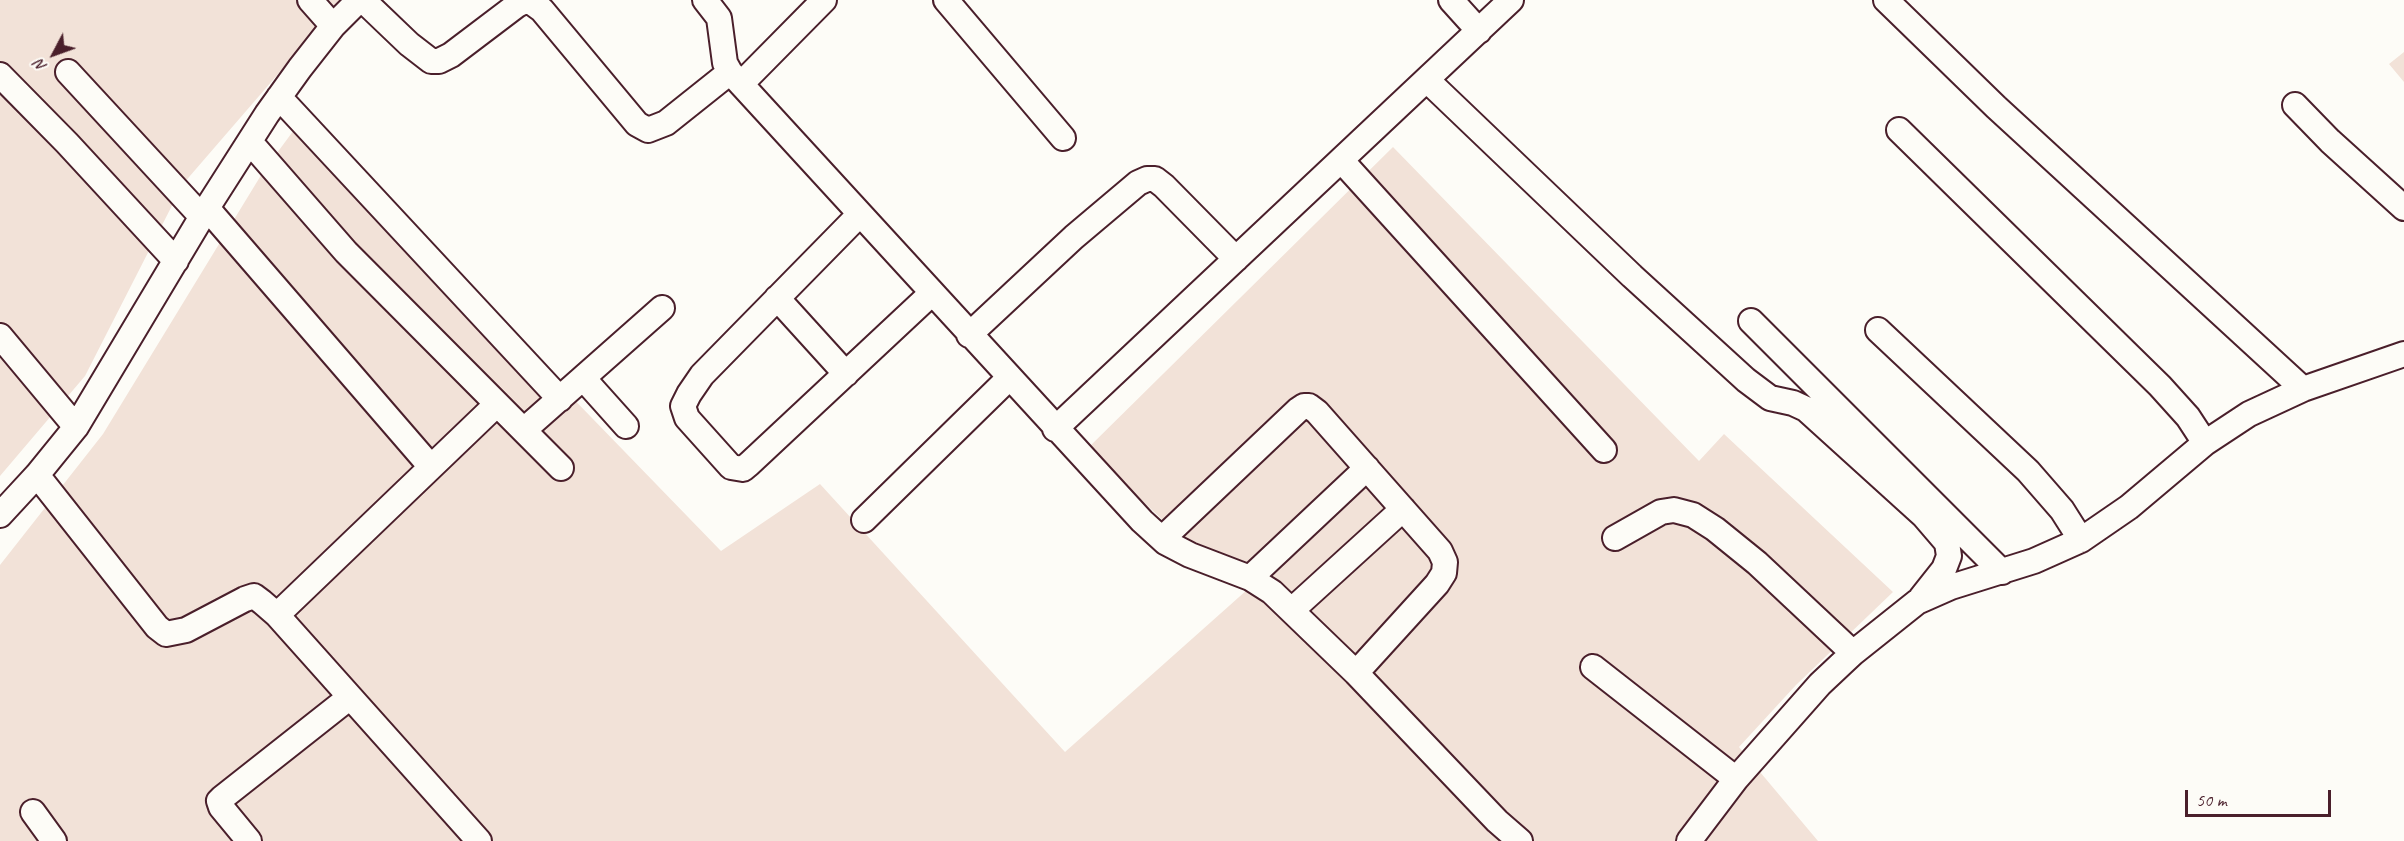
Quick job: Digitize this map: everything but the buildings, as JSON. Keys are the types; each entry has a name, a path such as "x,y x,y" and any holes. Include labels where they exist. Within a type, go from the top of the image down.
{"street":[{"path":"310,0 333,26"},
{"path":"0,515 37,475 76,427 205,213 279,97 333,26 361,0 431,61 439,61 451,55 517,5 531,2 542,10 637,124 648,130 666,123 735,78 824,0"},
{"path":"705,0 719,18 725,63 735,78 1055,429 1142,521 1162,539 1190,555 1250,579 1272,592 1356,673 1497,821 1520,841"},
{"path":"946,0 1063,138"},
{"path":"1450,0 1479,31"},
{"path":"1055,429 1511,0"},
{"path":"1886,0 1996,107 2303,389"},
{"path":"68,72 205,213 431,467"},
{"path":"0,75 67,143 176,261"},
{"path":"1427,80 1632,276 1746,380 1770,398 1793,403 1806,409 1923,515 1947,543 1949,556 1944,568 1917,602 1853,653 1820,684 1736,779 1689,841"},
{"path":"279,97 560,399"},
{"path":"2295,105 2404,208"},
{"path":"1899,130 2160,386 2188,417 2205,443"},
{"path":"250,142 346,252 561,468"},
{"path":"1341,160 1604,450"},
{"path":"969,335 1074,237 1138,183 1147,179 1155,179 1164,186 1236,259"},
{"path":"860,214 702,375 683,406 687,418 731,467 742,469 749,464 932,293"},
{"path":"777,298 846,375"},
{"path":"524,430 663,308"},
{"path":"1751,321 2002,572"},
{"path":"1878,330 2028,471 2062,510 2082,540"},
{"path":"0,336 76,427"},
{"path":"1917,602 1951,587 2002,572 2082,540 2129,507 2205,443 2249,414 2303,389 2403,358"},
{"path":"583,378 626,426"},
{"path":"864,520 1010,378"},
{"path":"276,615 497,404"},
{"path":"1162,539 1304,406 1309,406 1317,412 1440,551 1445,562 1444,573 1417,608 1356,673"},
{"path":"1250,579 1367,468"},
{"path":"37,475 157,627 166,634 186,630 245,599 254,597 276,615 479,841"},
{"path":"1292,610 1403,509"},
{"path":"1615,538 1660,512 1674,510 1693,515 1715,529 1757,563 1853,653"},
{"path":"1593,667 1736,779"},
{"path":"249,841 221,807 219,801 350,697"},
{"path":"33,812 54,841"}],"shaded area":[{"path":"0,0 342,0 183,184 85,376 0,476"},
{"path":"2404,52 2404,82 2389,64"},
{"path":"302,119 721,551 820,484 1065,752 1266,573 1183,539 1087,449 1393,147 1699,461 1724,434 1893,592 1796,685 1739,747 1818,841 0,841 0,565 103,434 263,172"}]}
